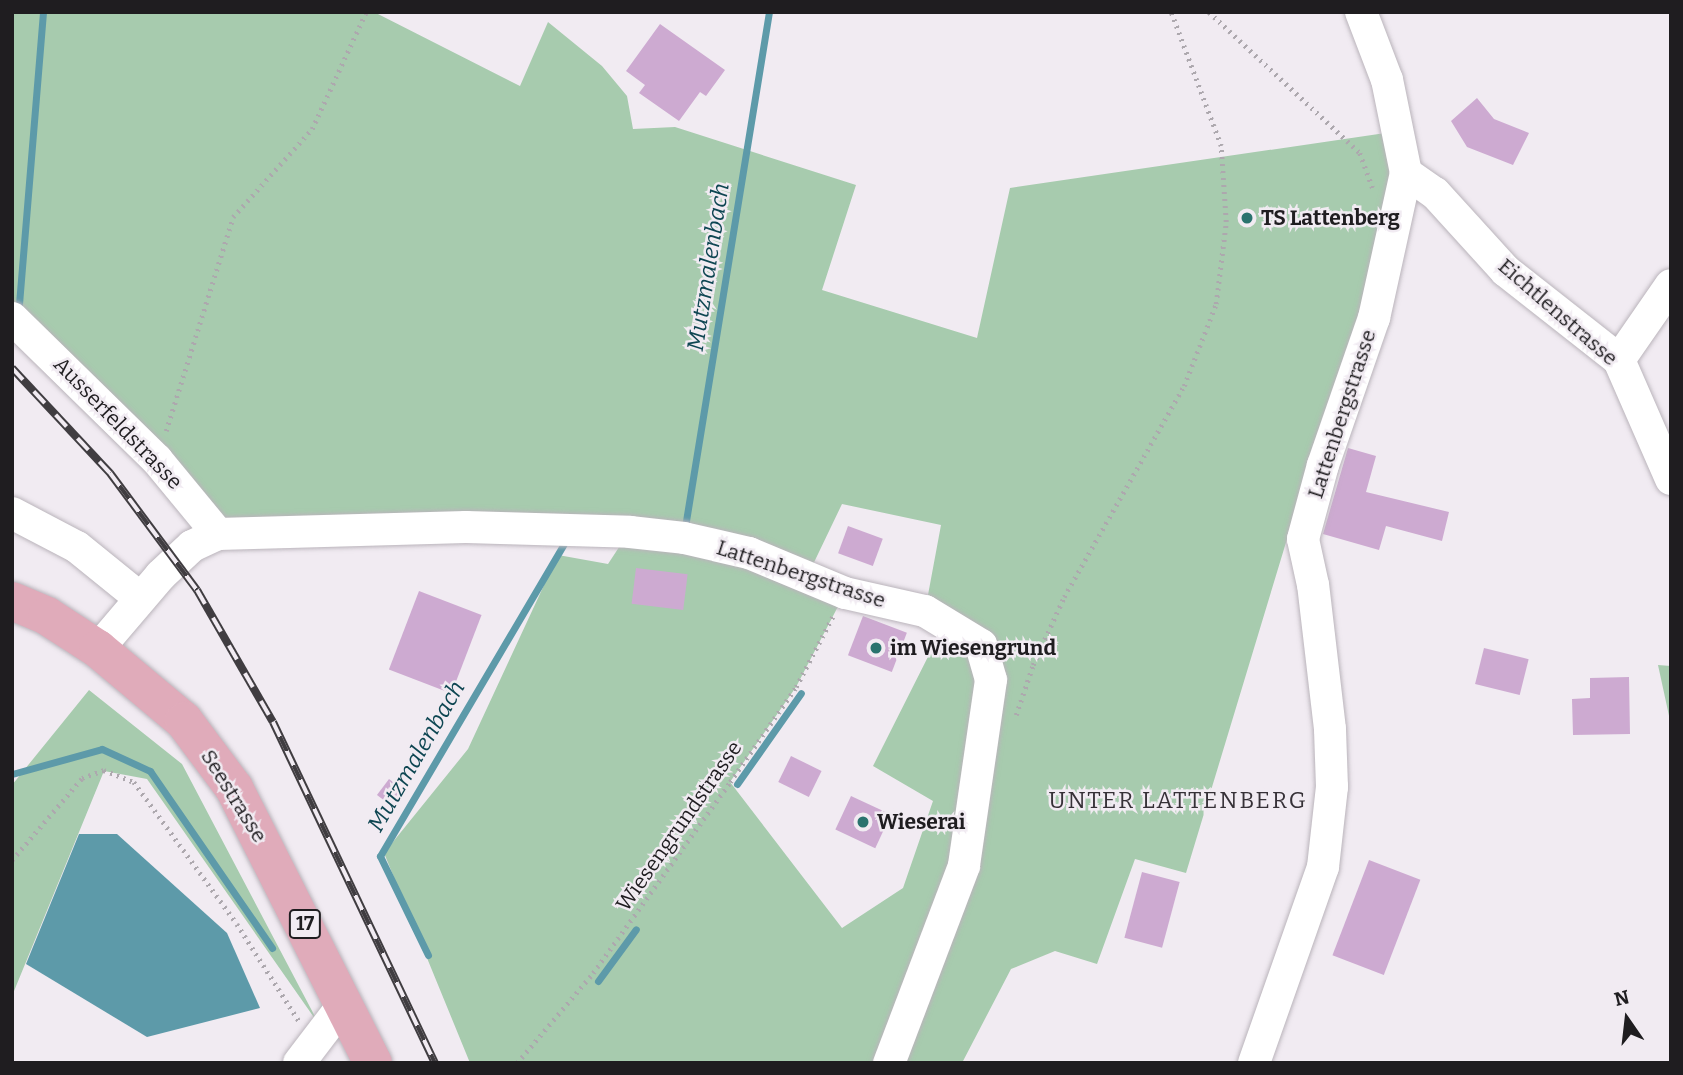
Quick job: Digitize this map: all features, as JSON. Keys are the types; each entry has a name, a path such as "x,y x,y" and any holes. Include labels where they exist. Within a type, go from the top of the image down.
{"main road":[{"name":"Seestrasse","path":"12,601 47,616 98,649 184,721 234,788 373,1063"}],"street":[{"name":"Lattenbergstrasse","path":"1254,1063 1323,867 1332,787 1330,729 1313,585 1303,539 1323,465 1374,318 1397,224 1406,173 1387,80 1361,12"},
{"name":"Eichtlenstrasse","path":"1406,173 1435,193 1506,271 1619,360 1671,480"},
{"path":"1619,360 1671,285"},
{"name":"Ausserfeldstrasse","path":"12,318 157,460 218,534"},
{"path":"12,513 77,547 141,598"},
{"name":"Lattenbergstrasse","path":"218,534 466,527 630,532 748,553 845,593 925,611 981,645 991,680 964,866 889,1063"},
{"path":"98,649 141,598 192,546 218,534"},
{"path":"306,1052 344,1004"}],"path":[{"path":"157,460 233,217 312,129 366,12"},
{"path":"1012,727 1032,665 1064,597 1184,386 1216,304 1226,222 1221,146 1171,12"},
{"path":"1209,12 1360,153 1378,206 1397,224"},
{"name":"Wiesengrundstrasse","path":"517,1063 593,973 738,772 796,687 845,593"},
{"path":"12,860 82,778 104,770 134,782 237,924 306,1052"}],"green space":[{"path":"12,12 374,12 520,86 548,22 602,66 627,96 633,129 675,127 856,185 822,290 977,338 1010,188 1399,131 1371,280 1317,440 1186,873 1135,859 1097,964 1055,951 1011,969 962,1063 470,1063 384,853 468,749 558,555 608,564 629,532 218,534 12,318","holes":["842,504 941,525 925,611 945,623 873,766 933,801 903,888 842,928 730,782 796,687 845,593 807,577"]},
{"path":"1658,665 1671,666 1671,725"},
{"path":"89,690 182,764 320,1026 147,779 104,771 12,996 12,785"}],"water":[{"path":"79,834 117,834 227,933 260,1008 147,1037 26,964"}],"building":[{"path":"660,24 725,70 706,96 700,92 679,121 639,93 645,85 626,71"},
{"path":"1477,98 1494,119 1529,133 1513,165 1467,147 1451,121"},
{"path":"1348,448 1376,456 1366,492 1449,512 1442,541 1386,526 1379,550 1323,534"},
{"path":"848,526 883,539 873,566 838,553"},
{"path":"636,568 688,574 683,610 632,604"},
{"path":"419,591 482,615 451,693 389,669"},
{"name":"im Wiesengrund","path":"863,616 907,633 892,672 848,655"},
{"path":"1484,648 1529,659 1520,695 1475,684"},
{"path":"1629,677 1630,734 1573,735 1572,699 1590,698 1590,678"},
{"path":"791,756 822,771 809,797 778,782"},
{"path":"389,779 405,791 393,807 377,795"},
{"name":"Wieserai","path":"851,796 891,815 875,848 835,830"},
{"path":"1369,860 1420,880 1384,975 1332,955"},
{"path":"1142,872 1180,882 1162,948 1124,938"}],"waterway":[{"path":"19,304 43,12"},
{"name":"Mutzmalenbach","path":"685,527 769,12"},
{"name":"Mutzmalenbach","path":"428,955 380,856 563,545"},
{"path":"737,784 801,693"},
{"path":"12,774 102,749 150,771 272,948"},
{"path":"598,981 636,929"}],"railway":[{"path":"12,368 110,473 197,590 273,722 435,1063"}],"place":[{"name":"TS Lattenberg","path":"1247,218"},
{"name":"im Wiesengrund","path":"876,648"},
{"name":"Wieserai","path":"863,822"}],"district":[{"name":"UNTER LATTENBERG","path":"1178,800"}]}
